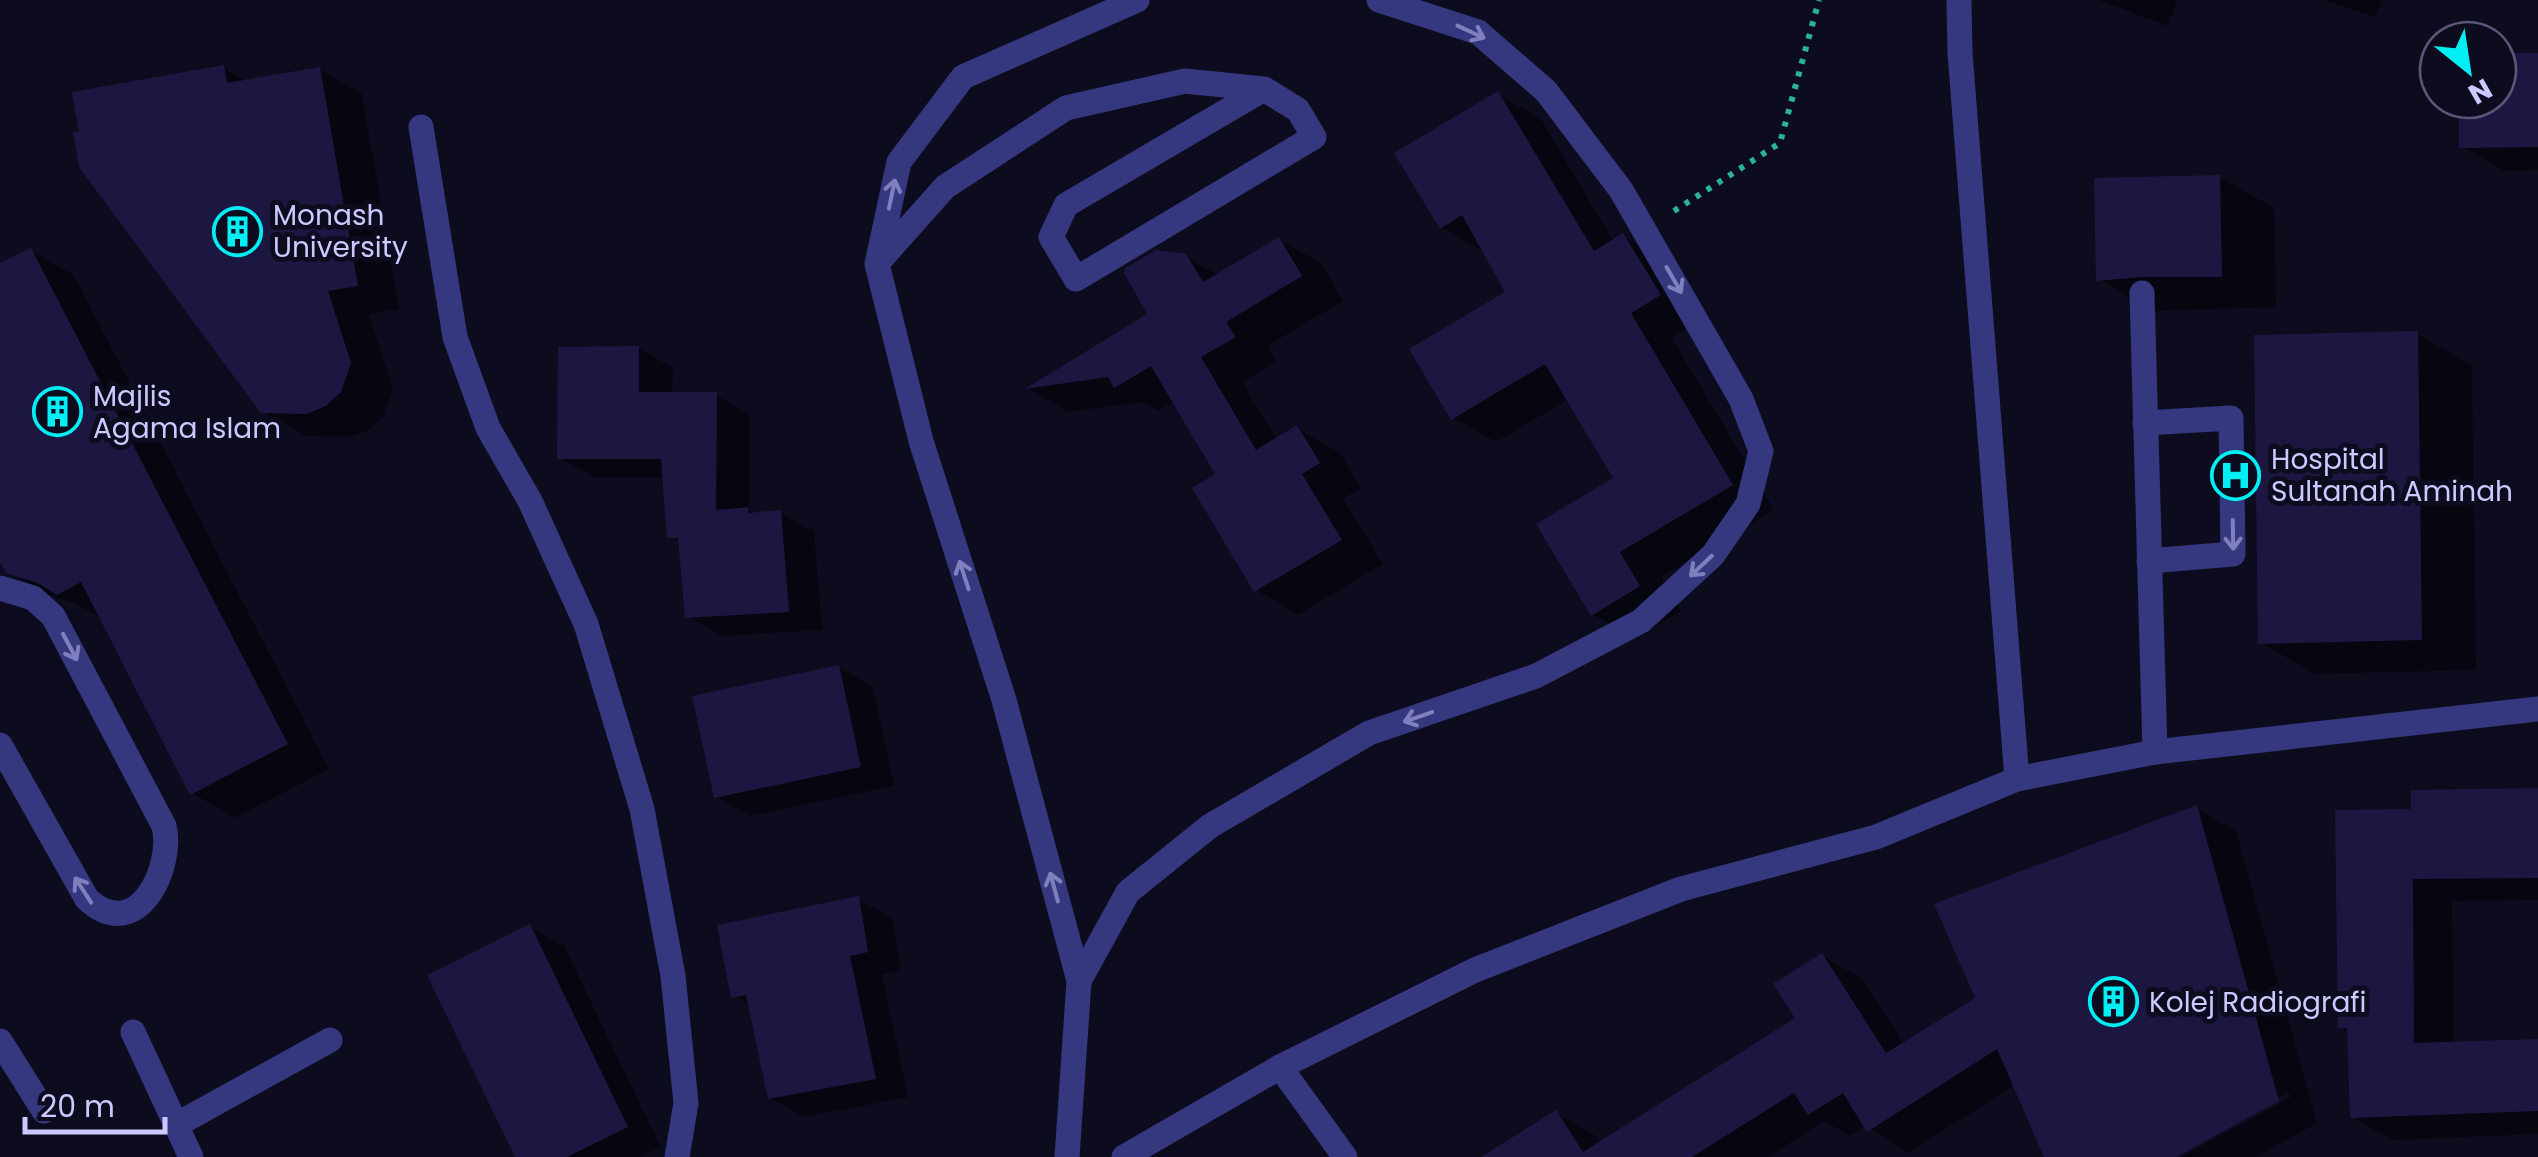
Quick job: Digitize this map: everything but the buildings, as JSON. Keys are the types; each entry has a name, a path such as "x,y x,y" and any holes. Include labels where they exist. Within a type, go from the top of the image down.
{"street":[{"path":"1067,1157 1080,982 1004,700 922,442 877,264 899,162 963,76 1137,0"},
{"path":"1080,982 1128,892 1210,826 1370,733 1536,676 1641,620 1713,556 1748,504 1761,451 1741,399 1622,190 1546,91 1478,32 1379,0"},
{"path":"1960,0 1960,53 2017,779"},
{"path":"877,264 945,187 1066,108 1185,81 1264,89 1298,110 1314,138 1076,279 1051,237 1066,205 1264,89"},
{"path":"421,127 454,337 488,428 530,502 586,624 642,809 674,976 686,1103 677,1157"},
{"path":"2142,292 2155,752"},
{"path":"2146,423 2232,418 2233,554 2149,561"},
{"path":"0,588 34,598 54,616 164,826 168,840 165,854 142,906 124,915 103,913 88,899 0,745"},
{"path":"1124,1157 1280,1066 1475,970 1681,889 1876,837 2017,779 2155,752 2538,709"},
{"path":"133,1032 191,1157"},
{"path":"176,1125 330,1040"},
{"path":"0,1041 44,1112"},
{"path":"1280,1066 1345,1157"}],"path":[{"path":"1645,230 1780,143 1819,0"}],"place":[{"name":"Monash University","path":"238,231"},
{"name":"Majlis Agama Islam","path":"58,412"},
{"name":"Hospital Sultanah Aminah","path":"2236,475"},
{"name":"Kolej Radiografi","path":"2114,1002"}]}
